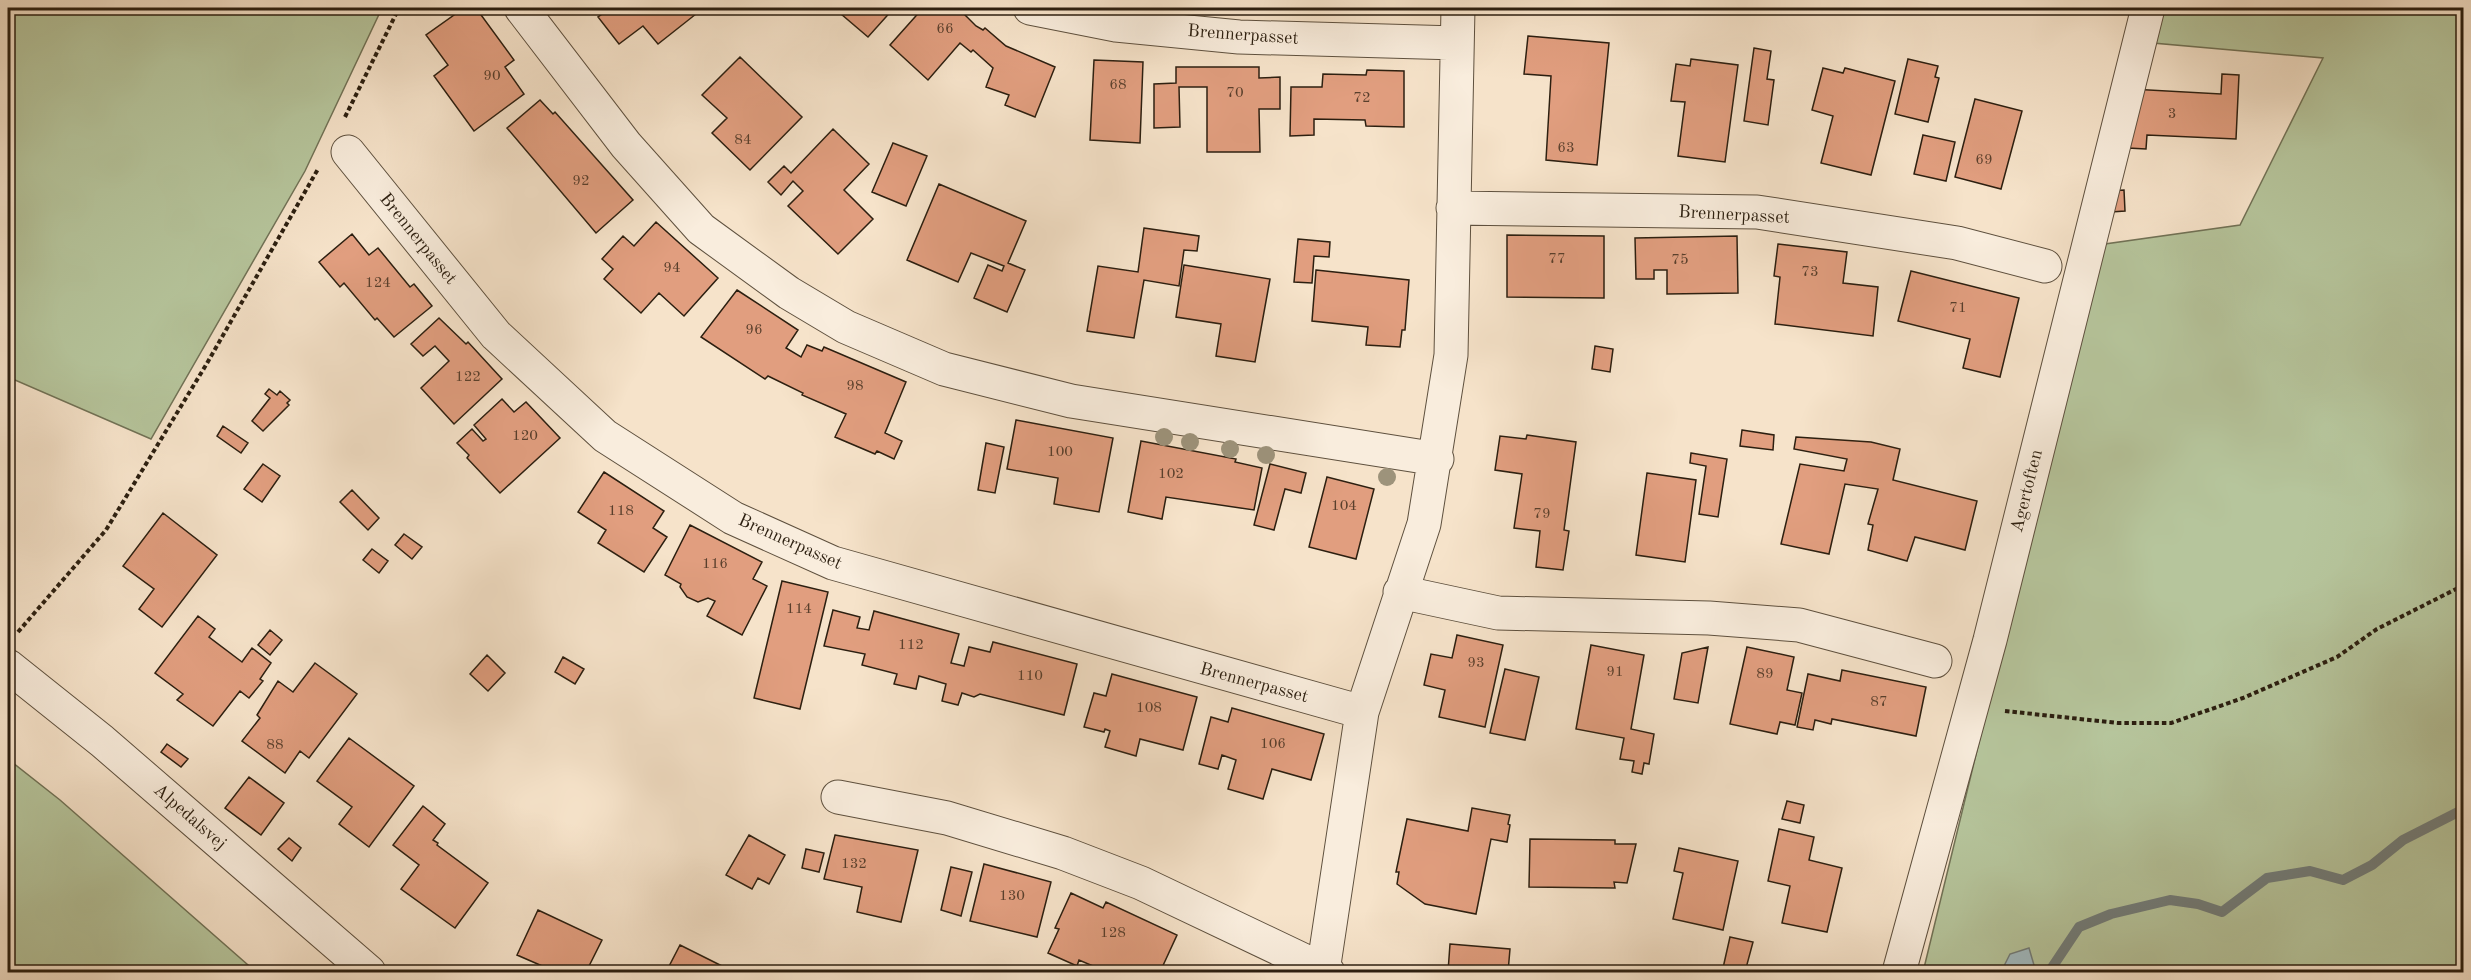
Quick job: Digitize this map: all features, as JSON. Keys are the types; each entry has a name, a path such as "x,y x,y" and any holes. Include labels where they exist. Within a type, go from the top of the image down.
{"street":[{"path":"522,8 626,145 701,229 789,292 846,327 944,369 1071,401 1437,459"},
{"name":"Brennerpasset","path":"1030,8 1116,25 1239,37 1457,43"},
{"path":"838,797 947,818 1063,854 1141,883 1325,972 1362,712 1424,524 1437,459 1451,355 1458,8"},
{"name":"Agertoften","path":"1899,972 1971,708 2148,8"},
{"name":"Brennerpasset","path":"345,136 496,335 605,436 733,518 833,564 1362,712"},
{"name":"Brennerpasset","path":"1453,208 1757,212 1957,243 2045,266"},
{"path":"1400,592 1498,613 1709,618 1799,625 1935,661"},
{"name":"Alpedalsvej","path":"11,650 102,741 369,972"}],"path":[{"path":"345,136 399,8"},
{"path":"11,650 106,530 206,365 319,168"},
{"path":"1971,708 2118,723 2171,723 2242,698 2337,657 2377,629 2463,585"}],"green space":[{"path":"8,8 382,8 305,171 151,439 8,377"},
{"path":"2162,8 2463,8 2463,970 2460,971 1923,972 2050,451 2105,244 2240,225 2323,58 2153,43"},
{"path":"8,759 60,800 256,972 8,972"}],"water":[{"path":"2029,948 2036,972 2001,972 2010,954"}],"building":[{"path":"464,8 476,8 514,60 505,67 524,94 474,131 434,76 448,65 426,35"},
{"path":"611,8 691,8 696,14 658,44 643,26 619,44 598,17"},
{"path":"834,8 894,8 868,37"},
{"path":"923,8 958,8 976,26 983,30 985,28 1006,46 1055,67 1035,117 1005,105 1009,95 986,87 993,68 973,50 971,52 960,43 928,80 890,45"},
{"path":"1528,36 1609,43 1597,165 1546,160 1551,76 1524,74"},
{"path":"1754,48 1771,51 1767,79 1774,80 1768,125 1744,121"},
{"path":"740,57 802,117 750,170 712,133 727,118 702,95"},
{"path":"1691,59 1738,65 1725,162 1678,156 1685,102 1671,101 1676,64 1690,66"},
{"path":"1908,59 1938,66 1935,77 1939,78 1928,122 1895,114"},
{"path":"1094,60 1143,62 1140,143 1090,140"},
{"path":"1176,67 1259,67 1259,78 1280,77 1280,109 1259,109 1260,152 1207,152 1207,87 1179,87 1180,127 1154,128 1154,84 1176,83"},
{"path":"1823,68 1843,73 1845,68 1895,81 1871,175 1821,163 1833,116 1812,110"},
{"path":"1367,70 1404,71 1404,127 1366,126 1365,120 1314,119 1314,135 1290,136 1291,87 1322,87 1323,74 1366,75"},
{"path":"2222,74 2239,75 2236,139 2147,135 2146,149 2128,148 2131,89 2221,94"},
{"path":"1975,99 2022,111 2001,189 1955,177"},
{"path":"540,100 553,114 555,112 633,200 596,233 507,128"},
{"path":"833,129 869,164 844,190 873,219 838,254 788,206 803,191 793,181 781,195 768,182 784,166 791,173"},
{"path":"1923,135 1955,142 1946,181 1914,174"},
{"path":"893,143 927,156 906,206 872,192"},
{"path":"939,184 1026,221 1008,263 1025,270 1007,312 974,298 988,265 1002,271 1004,266 971,253 958,282 907,260"},
{"path":"2124,190 2125,211 2111,212 2109,191"},
{"path":"656,222 718,278 684,316 659,293 641,313 604,279 613,269 602,259 623,236 634,246"},
{"path":"1144,228 1199,236 1197,251 1184,250 1179,286 1144,280 1134,338 1087,331 1098,266 1138,272"},
{"path":"352,234 369,255 378,248 410,287 414,284 432,306 394,337 377,318 375,320 344,283 340,287 319,262"},
{"path":"1507,235 1604,236 1604,298 1507,297"},
{"path":"1737,236 1738,293 1667,294 1667,270 1654,270 1654,279 1636,279 1635,238"},
{"path":"1298,239 1330,242 1329,257 1314,256 1312,283 1294,282"},
{"path":"1778,244 1847,252 1843,283 1878,287 1873,336 1775,324 1780,277 1774,276"},
{"path":"1184,265 1270,279 1255,362 1216,356 1221,324 1176,317"},
{"path":"1316,270 1409,280 1405,330 1402,330 1400,347 1366,345 1368,327 1312,321"},
{"path":"1911,271 2019,298 2000,377 1963,368 1970,339 1898,321"},
{"path":"737,290 798,330 786,348 801,357 807,345 822,351 824,347 906,382 885,433 902,441 894,459 877,451 875,454 835,437 846,414 802,395 803,393 768,376 765,379 701,337"},
{"path":"439,318 466,344 468,342 502,379 454,424 421,388 449,361 435,346 423,356 411,344"},
{"path":"1595,346 1613,349 1610,372 1592,369"},
{"path":"269,389 277,395 280,391 290,400 287,403 289,405 263,431 252,421 270,398 265,394"},
{"path":"502,399 514,412 526,402 560,438 500,493 467,458 469,455 457,443 472,429 483,441 486,439 474,425"},
{"path":"1016,420 1113,438 1099,512 1054,504 1058,478 1007,469"},
{"path":"223,426 248,443 241,453 217,436"},
{"path":"1742,430 1774,435 1773,450 1740,446"},
{"path":"1527,435 1576,442 1564,530 1569,531 1563,570 1536,567 1540,531 1514,528 1522,474 1495,470 1500,436 1526,439"},
{"path":"1796,437 1871,442 1900,449 1893,480 1977,501 1965,550 1915,537 1907,561 1868,550 1873,525 1868,524 1878,489 1845,484 1829,554 1781,544 1800,464 1844,471 1847,459 1794,449"},
{"path":"1141,441 1236,459 1235,462 1262,468 1254,510 1166,497 1162,519 1128,512"},
{"path":"986,443 1004,447 995,493 978,490"},
{"path":"1691,453 1727,459 1718,517 1699,514 1706,466 1690,463"},
{"path":"263,464 280,476 262,502 244,489"},
{"path":"1270,464 1306,473 1301,493 1285,489 1274,530 1254,525"},
{"path":"604,472 664,511 653,528 667,537 644,572 598,543 606,530 578,512"},
{"path":"1647,473 1696,480 1685,562 1636,555"},
{"path":"1327,477 1374,489 1356,559 1309,547"},
{"path":"352,490 379,518 368,530 340,502"},
{"path":"163,513 217,555 162,627 139,609 154,589 123,566"},
{"path":"690,525 762,562 753,579 767,586 742,635 707,616 715,601 708,598 698,602 687,597 680,587 681,584 665,575"},
{"path":"404,534 422,547 412,559 395,545"},
{"path":"372,549 388,561 379,573 363,560"},
{"path":"782,581 828,592 800,709 754,698"},
{"path":"833,610 860,617 857,628 869,630 874,611 959,634 951,663 964,666 969,647 990,652 993,642 1077,664 1064,715 980,694 974,697 962,693 958,705 942,701 946,684 919,676 916,689 894,684 897,674 862,665 865,654 824,646"},
{"path":"198,616 215,629 209,637 242,662 252,648 271,663 260,679 263,681 249,698 240,691 213,726 177,700 183,694 155,673"},
{"path":"270,630 282,640 270,655 258,645"},
{"path":"1457,635 1503,645 1485,727 1439,717 1445,690 1424,685 1431,654 1452,658"},
{"path":"1591,645 1644,655 1631,729 1654,734 1649,764 1644,763 1642,774 1632,772 1634,761 1620,759 1624,738 1576,729"},
{"path":"1708,647 1698,703 1674,699 1682,653"},
{"path":"1747,647 1794,657 1787,690 1802,693 1795,725 1780,722 1777,734 1730,724"},
{"path":"487,655 505,673 488,691 470,674"},
{"path":"563,657 584,669 575,684 555,672"},
{"path":"315,663 357,694 309,758 300,751 285,773 242,741 260,718 257,715 278,681 293,692"},
{"path":"1505,669 1539,677 1525,740 1490,733"},
{"path":"1842,670 1926,687 1916,736 1832,719 1831,724 1815,720 1813,730 1797,727 1808,674 1840,681"},
{"path":"1112,674 1197,697 1183,750 1140,739 1136,756 1105,747 1110,731 1105,729 1104,732 1084,727 1094,693 1106,696"},
{"path":"1232,708 1324,734 1311,780 1272,769 1263,799 1228,789 1236,760 1222,755 1218,769 1199,764 1211,717 1228,722"},
{"path":"349,738 414,786 369,847 339,824 352,807 317,781"},
{"path":"167,744 188,759 181,767 161,752"},
{"path":"249,777 284,803 261,835 225,808"},
{"path":"1787,801 1804,805 1800,823 1782,819"},
{"path":"423,806 445,824 433,840 438,843 437,845 488,883 455,928 401,889 419,865 393,845"},
{"path":"1472,808 1510,815 1507,842 1491,839 1476,914 1425,904 1397,884 1399,872 1396,872 1407,819 1468,831"},
{"path":"1779,829 1814,837 1809,860 1842,868 1827,932 1782,923 1790,886 1768,881"},
{"path":"749,835 785,855 769,884 758,878 752,889 726,875"},
{"path":"835,835 918,850 901,922 857,912 862,887 824,879"},
{"path":"289,838 301,848 292,861 278,849"},
{"path":"1530,839 1615,840 1615,844 1636,844 1627,883 1614,882 1615,888 1529,887"},
{"path":"1679,848 1738,861 1723,930 1673,919 1683,873 1674,871"},
{"path":"806,849 824,853 819,872 802,868"},
{"path":"984,864 1051,882 1037,937 970,921"},
{"path":"951,867 972,872 961,916 941,910"},
{"path":"1071,893 1103,908 1106,902 1177,935 1160,972 1107,972 1079,960 1077,966 1048,953 1059,929 1055,928"},
{"path":"538,910 602,940 586,972 556,972 517,955"},
{"path":"1730,937 1753,942 1745,972 1723,968"},
{"path":"1450,944 1510,949 1508,972 1448,972"},
{"path":"680,945 734,972 666,972"},
{"path":"650,966 666,972 638,972"}],"waterway":[{"path":"2049,972 2079,927 2111,914 2170,900 2198,904 2222,912 2267,878 2310,871 2343,880 2372,865 2403,840 2464,809"}]}
